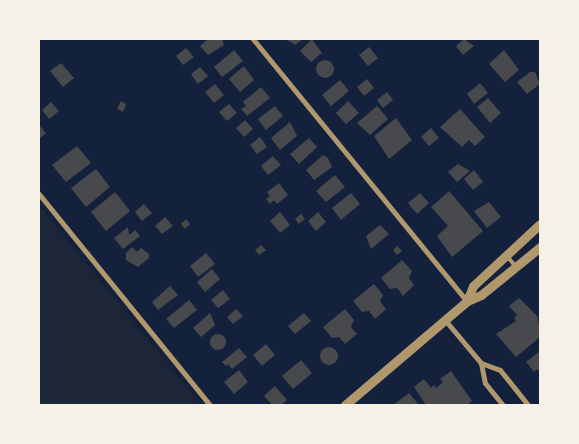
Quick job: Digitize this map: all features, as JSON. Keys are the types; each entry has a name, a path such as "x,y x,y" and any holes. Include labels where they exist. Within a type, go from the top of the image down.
{"street":[{"path":"252,39 466,302"},
{"path":"39,194 210,405"},
{"path":"466,302 473,286 540,224"},
{"path":"344,405 466,302 481,295 540,247"},
{"path":"445,320 481,363 485,382 503,405"},
{"path":"481,363 500,370 528,405"}],"lane":[{"path":"506,255 516,267"}],"shaded area":[{"path":"39,205 201,405 39,405"}],"building":[{"path":"208,39 222,39 224,45 208,55 200,46"},
{"path":"286,39 303,39 295,45"},
{"path":"312,39 322,53 311,62 300,51"},
{"path":"464,39 474,46 463,55 456,46"},
{"path":"369,47 378,58 368,66 359,55"},
{"path":"186,48 194,57 183,65 176,56"},
{"path":"234,50 243,61 222,77 214,67"},
{"path":"504,50 519,70 505,82 489,64"},
{"path":"325,60 331,63 334,69 331,75 325,78 319,75 316,69 319,63"},
{"path":"61,63 74,78 63,87 50,71"},
{"path":"244,66 254,80 240,92 229,79"},
{"path":"200,67 208,76 198,84 191,74"},
{"path":"530,72 535,72 540,84 527,94 517,82"},
{"path":"367,79 374,88 364,96 357,87"},
{"path":"340,80 349,91 331,106 322,95"},
{"path":"480,83 488,93 474,104 467,94"},
{"path":"215,84 224,95 214,103 205,92"},
{"path":"261,87 270,98 247,116 241,109 246,106 243,102"},
{"path":"387,92 393,100 383,108 377,100"},
{"path":"488,98 501,113 490,123 477,107"},
{"path":"121,101 126,104 123,112 117,109"},
{"path":"348,101 359,113 346,124 336,113"},
{"path":"51,102 59,111 49,119 42,110"},
{"path":"229,104 237,113 227,121 219,112"},
{"path":"275,106 283,116 266,130 258,119"},
{"path":"377,106 388,119 370,135 357,123"},
{"path":"460,109 485,137 475,146 469,140 462,147 440,127"},
{"path":"396,118 412,140 389,159 374,136"},
{"path":"245,120 253,129 244,137 236,128"},
{"path":"290,122 297,136 280,150 271,138"},
{"path":"39,127 46,133 39,139"},
{"path":"431,128 439,138 429,146 421,137"},
{"path":"260,137 267,147 257,154 250,145"},
{"path":"309,138 317,147 299,164 290,154"},
{"path":"77,146 91,163 66,182 52,165"},
{"path":"323,155 328,158 332,167 314,180 306,170"},
{"path":"273,156 281,165 268,175 261,166"},
{"path":"458,164 470,171 457,182 448,172"},
{"path":"96,169 110,187 86,207 71,188"},
{"path":"474,170 483,182 473,190 464,179"},
{"path":"335,175 345,187 326,202 316,191"},
{"path":"279,183 288,195 277,204 274,200 270,204 266,199 270,196 267,192"},
{"path":"449,191 483,231 452,257 437,236 448,226 431,207"},
{"path":"115,192 130,211 106,231 91,212"},
{"path":"351,193 360,204 341,220 332,208"},
{"path":"420,193 429,203 417,214 408,203"},
{"path":"489,202 501,217 487,228 474,211"},
{"path":"144,204 152,213 142,221 135,212"},
{"path":"280,212 290,225 280,233 270,221"},
{"path":"318,212 326,222 316,231 308,221"},
{"path":"301,214 305,219 299,224 295,219"},
{"path":"165,217 173,226 162,234 155,226"},
{"path":"186,219 190,224 185,229 181,224"},
{"path":"380,225 389,234 371,249 366,236"},
{"path":"128,227 129,235 135,230 140,236 123,249 114,238"},
{"path":"261,245 266,250 259,255 255,250"},
{"path":"397,246 402,251 397,255 393,250"},
{"path":"132,247 137,252 141,248 149,254 149,258 138,267 126,260 126,253"},
{"path":"206,253 215,264 198,277 190,266"},
{"path":"402,260 412,271 409,278 414,285 403,296 397,288 390,289 381,278"},
{"path":"212,269 220,279 205,292 197,282"},
{"path":"374,284 383,295 380,301 386,309 375,319 369,311 362,312 353,301"},
{"path":"170,286 178,295 158,310 152,302"},
{"path":"223,290 230,299 218,308 211,300"},
{"path":"519,298 538,317 540,337 516,357 496,334 516,321 514,318 517,315 509,306"},
{"path":"189,300 197,310 174,328 166,319"},
{"path":"236,309 243,316 233,324 227,317"},
{"path":"345,309 354,320 351,327 357,334 345,344 339,337 332,338 323,327"},
{"path":"210,313 215,325 201,337 193,328"},
{"path":"304,313 311,321 295,334 288,326"},
{"path":"215,334 221,334 226,339 224,348 215,350 210,345 210,339"},
{"path":"266,344 275,355 262,366 253,355"},
{"path":"329,347 335,350 338,356 335,362 329,365 323,362 320,356 323,350"},
{"path":"239,348 247,357 232,369 228,364 226,366 222,362"},
{"path":"540,351 540,373 537,369 534,372 526,362"},
{"path":"301,360 312,373 293,389 282,376"},
{"path":"239,370 248,382 234,394 224,382"},
{"path":"451,371 472,401 467,405 426,405 414,387 424,379 431,388 434,385 436,388 443,382 440,379"},
{"path":"275,386 287,400 281,405 272,405 264,396"},
{"path":"409,393 419,405 393,405"}]}
